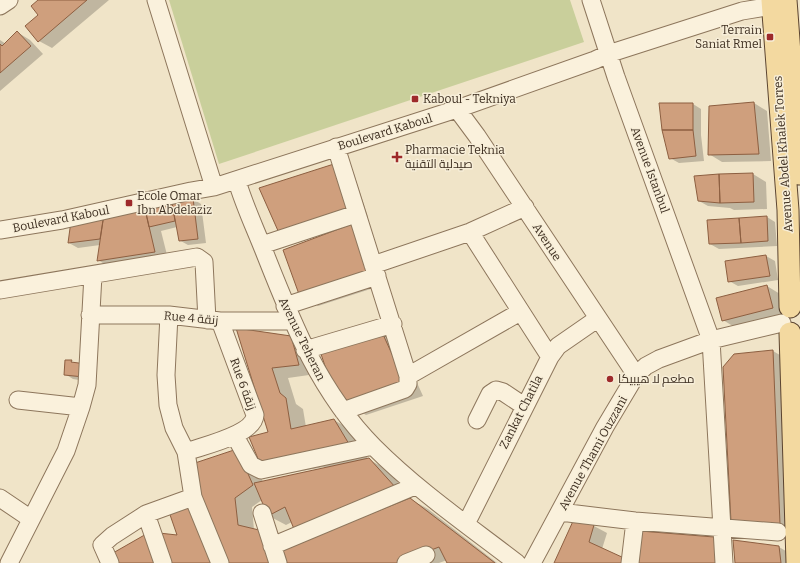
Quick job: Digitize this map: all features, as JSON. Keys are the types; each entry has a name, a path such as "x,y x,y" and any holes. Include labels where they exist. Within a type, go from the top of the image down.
{"main road":[{"name":"Avenue Abdel Khalek Torres","path":"779,2 800,190"},
{"name":"Avenue Abdel Khalek Torres","path":"779,2 792,321 797,563"}],"street":[{"path":"0,6 9,0"},
{"path":"156,0 214,188"},
{"name":"Avenue Istanbul","path":"591,0 608,54 710,340 724,563"},
{"name":"Boulevard Kaboul","path":"0,230 62,220 191,191 214,188 336,147 457,109 608,54 742,11 779,2"},
{"name":"Avenue","path":"457,109 525,207 597,319 636,375"},
{"path":"336,147 356,214 393,324 406,383"},
{"name":"Avenue Teheran","path":"237,181 288,313 322,382 343,412 373,446 415,486 517,563"},
{"name":"Rue 4 زنقة","path":"90,315 169,316 214,320 288,313 375,270 470,232 525,207"},
{"path":"262,245 356,214"},
{"path":"470,232 520,312 550,356"},
{"name":"Rue 6 زنقة","path":"93,275 198,257 204,262 214,320 255,416 253,423 235,436 186,452"},
{"path":"0,290 93,275 87,385 81,407 66,451 9,563"},
{"path":"343,412 406,383 520,312"},
{"path":"169,316 166,375 168,406 174,428 186,452 193,497 220,563"},
{"name":"Zankat Chatila","path":"466,524 550,356 558,346 597,319"},
{"name":"Avenue Thami Ouzzani","path":"532,563 605,427 636,375 646,366 659,359 710,340 792,321"},
{"path":"305,350 393,324"},
{"path":"477,420 490,394 496,390 503,392 524,406"},
{"path":"18,400 81,407"},
{"path":"235,436 251,465 261,470 373,446"},
{"path":"272,546 415,486"},
{"path":"110,563 102,545 112,536 146,514 193,497"},
{"path":"0,498 31,519"},
{"path":"560,512 635,521 778,532"},
{"path":"262,513 278,563"},
{"path":"146,514 163,563"},
{"path":"630,563 635,521"},
{"path":"406,563 426,555"}],"green space":[{"path":"169,0 570,0 584,42 219,164"}],"building":[{"path":"38,0 87,0 38,42 25,26 38,15 31,6"},
{"path":"17,31 31,46 0,73 0,44 2,46"},
{"path":"754,102 759,154 708,155 709,106"},
{"path":"659,103 693,103 693,130 662,130"},
{"path":"662,130 693,130 696,156 669,159"},
{"path":"337,163 352,208 279,233 259,188"},
{"path":"753,173 754,202 720,203 719,174"},
{"path":"719,174 720,203 698,201 694,176"},
{"path":"193,198 198,239 179,241 172,203"},
{"path":"172,203 175,221 149,227 145,209"},
{"path":"145,209 155,252 97,261 104,214"},
{"path":"104,214 100,239 68,243 71,221"},
{"path":"767,216 768,241 741,243 739,218"},
{"path":"739,218 741,243 709,244 707,220"},
{"path":"352,224 369,274 300,297 283,250"},
{"path":"766,255 770,276 728,282 725,261"},
{"path":"767,285 773,308 722,321 716,298"},
{"path":"236,328 291,336 299,365 272,368 280,393 286,398 291,429 334,419 352,449 261,466 249,437 268,432"},
{"path":"381,330 407,387 348,406 333,390 321,354"},
{"path":"773,350 780,524 731,522 723,367 734,354"},
{"path":"65,360 72,360 71,362 86,364 84,377 64,375"},
{"path":"237,449 253,485 235,498 238,525 259,530 272,563 228,563 199,492 195,463"},
{"path":"369,458 396,488 294,529 285,507 268,516 254,483"},
{"path":"410,498 495,563 447,563 439,547 397,563 287,563 281,550"},
{"path":"190,503 215,563 170,563 159,533 177,535 168,509"},
{"path":"574,519 594,525 589,542 624,558 623,563 554,563"},
{"path":"640,531 714,537 717,563 635,563"},
{"path":"148,533 158,563 117,563 113,553"},
{"path":"733,540 779,546 781,563 735,563"}],"place":[{"name":"Terrain Saniat Rmel","path":"770,37"},
{"name":"Kaboul - Tekniya","path":"415,99"},
{"name":"Pharmacie Teknia صيدلية التقنية","path":"397,157"},
{"name":"Ecole Omar Ibn Abdelaziz","path":"129,203"},
{"name":"مطعم لا هيبيكا","path":"610,379"}]}
